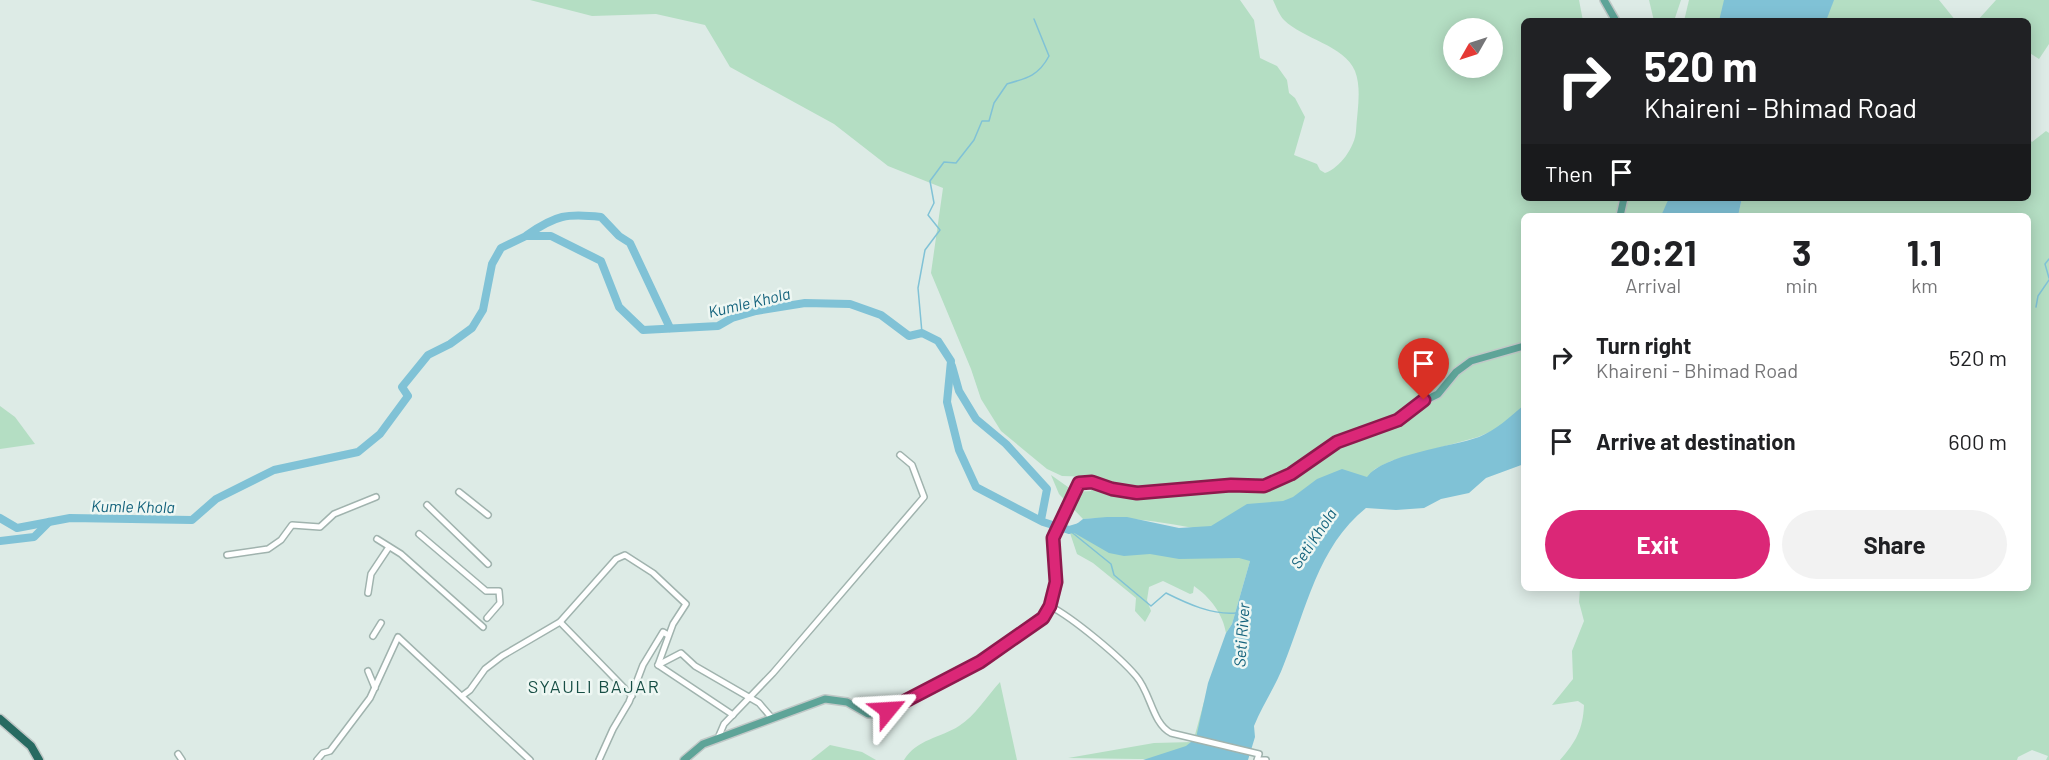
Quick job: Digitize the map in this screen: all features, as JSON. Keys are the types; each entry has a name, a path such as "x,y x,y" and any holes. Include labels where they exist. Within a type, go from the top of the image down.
{"highway":[{"path":"0,719 31,746 39,760"}],"main road":[{"path":"1604,0 1614,18"},
{"path":"684,760 696,748 718,738 825,699 847,702 868,714 883,713 996,652 1043,618 1050,606 1056,582 1053,538 1075,488 1081,482 1088,481 1137,493 1231,485 1264,486 1291,474 1337,442 1405,417 1424,400 1438,394 1451,377 1472,361 1521,347"}],"street":[{"path":"718,738 724,724 924,497 912,465 900,455"},
{"path":"459,492 488,515"},
{"path":"227,555 268,549 281,540 292,525 320,527 334,514 376,497"},
{"path":"427,505 488,564"},
{"path":"419,534 486,591 499,591 500,603 487,618"},
{"path":"377,539 483,627"},
{"path":"368,593 371,574 389,547"},
{"path":"462,696 485,669 502,656 560,622 616,559 625,555 653,573 686,604 668,635 658,665"},
{"path":"1050,606 1073,622 1135,675 1152,704 1160,726 1171,733 1260,755 1259,760 1266,760"},
{"path":"560,622 632,696"},
{"path":"373,636 381,623"},
{"path":"599,760 632,696 642,665 663,632 668,635"},
{"path":"317,760 323,753 330,751 359,716 398,638 530,760"},
{"path":"658,665 681,653 695,666 750,696 771,717"},
{"path":"658,665 733,715"},
{"path":"368,670 375,688"}],"green space":[{"path":"530,0 1240,0 1254,20 1260,58 1277,66 1287,80 1289,93 1295,98 1305,117 1294,155 1317,164 1325,173 1341,162 1353,144 1359,93 1355,71 1350,62 1333,48 1292,27 1279,13 1273,0 1579,0 1582,18 1521,18 1521,201 1695,201 1691,213 1521,213 1521,418 1478,437 1391,461 1375,469 1363,483 1260,543 1195,528 1150,521 1083,519 1059,494 1051,475 1075,492 1091,491 1094,477 1062,476 1047,469 1001,431 981,399 931,273 943,188 888,166 834,124 730,67 705,25 656,14 592,16"},
{"path":"1649,0 1681,0 1675,18 1653,18"},
{"path":"1689,0 1764,0 1757,18 1685,18"},
{"path":"1830,0 1939,0 1954,18 1823,18"},
{"path":"1996,0 2049,0 2049,44 2039,59 2031,54 2031,18 1980,18"},
{"path":"2046,131 2049,133 2049,760 2046,760 2048,756 2032,750 2018,757 2017,760 1560,760 1578,735 1583,714 1584,705 1578,701 1552,705 1573,679 1572,651 1584,621 1579,602 1580,591 2031,591 2031,213 1739,213 1741,201 2031,201 2032,142"},
{"path":"0,406 15,417 35,444 0,449"},
{"path":"1069,530 1255,553 1250,561 1232,624 1226,633 1215,606 1194,586 1193,593 1190,594 1163,581 1149,587 1147,600 1151,611 1145,622 1135,611 1136,598 1093,563 1077,554"},
{"path":"1000,682 1017,760 904,760 922,743 965,722"},
{"path":"1204,702 1208,760 1068,758 1154,743 1193,742"},
{"path":"830,745 862,752 876,760 811,760"}],"water":[{"path":"1724,0 1834,0 1827,18 1720,18"},
{"path":"1668,201 1741,201 1739,213 1662,213"},
{"path":"1521,408 1521,465 1486,478 1469,493 1441,499 1424,508 1396,510 1366,508 1336,541 1315,580 1281,672 1254,726 1255,737 1248,760 1143,760 1186,746 1196,738 1208,683 1226,633 1232,624 1250,561 1239,558 1179,559 1150,554 1124,556 1109,553 1069,530 1083,519 1107,517 1127,517 1179,528 1211,526 1247,504 1283,501 1293,497 1317,479 1342,469 1367,477 1388,462 1479,437 1508,419"}],"waterway":[{"path":"922,333 918,288 925,250 940,230 928,215 934,203 930,181 944,162 956,163 974,140 982,121 989,121 994,103 1007,84 1037,72 1049,56 1034,19"},
{"path":"527,235 546,223 562,217 579,215 601,217 619,236 630,243 670,328"},
{"name":"Kumle Khola","path":"0,518 17,528 70,518 192,520 216,499 274,470 358,452 380,434 408,396 402,387 428,355 450,344 472,328 483,310 492,264 501,248 526,236 551,236 601,261 619,307 643,330 718,326 732,318 756,311 805,303 850,304 881,315 909,336 922,333 938,341 951,361 947,402 959,450 976,487 1043,522 1069,530 1079,527"},
{"path":"2049,259 2045,264 2049,278"},
{"path":"2036,307 2038,296 2049,280"},
{"path":"952,366 959,391 976,419 1006,444 1047,489 1041,520"},
{"name":"Kumle Khola","path":"0,541 34,537 49,522"},
{"name":"Seti River","path":"1069,530 1111,564 1114,575 1151,606 1166,593 1191,605 1218,612 1236,613"}],"district":[{"name":"SYAULI BAJAR","path":"594,686"}],"route":[{"path":"888,710 980,662 1043,618 1050,606 1056,582 1052,553 1053,538 1079,483 1088,481 1130,493 1209,489 1231,485 1264,486 1291,474 1337,442 1398,420 1424,400"}],"water label":[{"name":"Seti Khola","path":"1313,538"}]}
